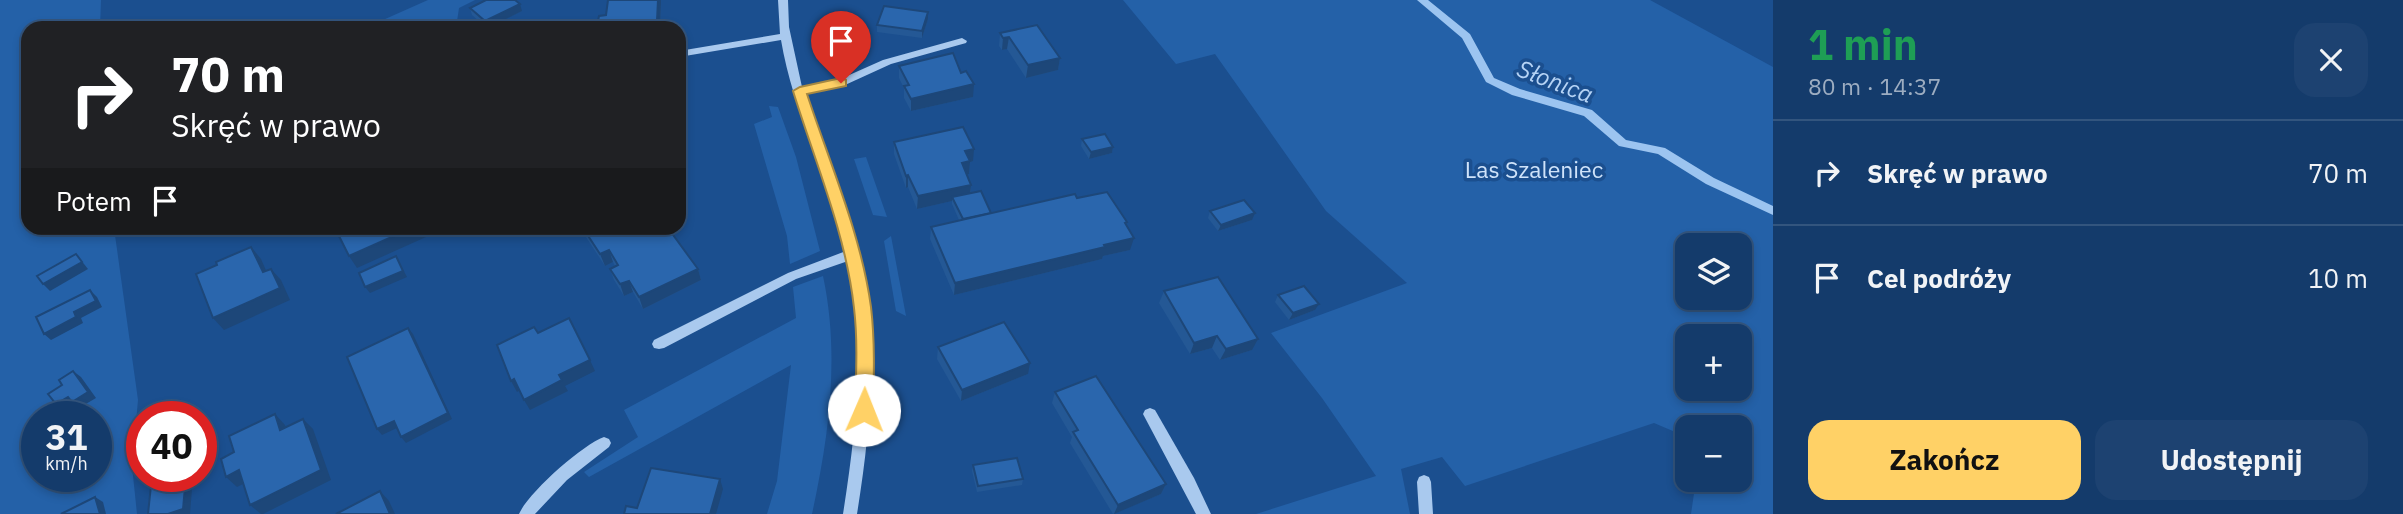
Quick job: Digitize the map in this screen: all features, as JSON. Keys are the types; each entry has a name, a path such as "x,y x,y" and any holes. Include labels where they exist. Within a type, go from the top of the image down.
{"street":[{"path":"783,0 786,36 800,91 852,254 862,307 865,352 864,410 850,514"},
{"path":"686,53 786,36"},
{"path":"800,91 841,83 887,62 962,41"},
{"path":"659,344 792,276 852,254"},
{"path":"1150,414 1189,482 1203,514"},
{"path":"526,514 544,491 567,469 604,443"},
{"path":"1424,482 1426,514"}],"green space":[{"path":"0,0 101,0 100,21 21,21 21,235 115,235 138,400 126,401 126,492 135,492 137,514 0,514"},
{"path":"428,0 475,0 459,8 457,21 381,21"},
{"name":"Las Szaleniec","path":"1123,0 1650,0 1773,67 1773,514 1691,514 1694,492 1752,492 1752,415 1675,415 1675,432 1654,423 1465,486 1442,457 1401,469 1410,514 1256,514 1376,476 1322,398 1271,333 1407,283 1326,211 1215,54 1176,64"},
{"path":"769,106 778,107 796,157 820,251 790,264 787,236 754,124 772,117"},
{"path":"866,157 887,217 873,215 854,159"},
{"path":"891,236 906,316 896,311 884,241"},
{"path":"823,276 831,336 830,395 812,514 767,514 777,481 791,365 589,477 584,472 638,437 624,410 796,318 793,287"}],"building":[{"path":"486,0 515,0 520,4 485,21 470,8"},
{"path":"608,0 658,0 657,21 598,21 599,16 606,15"},
{"path":"884,6 928,12 922,31 877,25"},
{"path":"1037,25 1060,58 1028,65 1009,37 1003,38 1000,33"},
{"path":"953,53 961,73 966,71 974,84 911,99 904,86 909,85 899,66"},
{"path":"963,127 974,149 965,151 970,161 962,163 971,185 918,196 908,175 906,176 894,142"},
{"path":"1105,134 1113,147 1091,152 1082,139"},
{"path":"981,191 991,213 963,219 952,197"},
{"path":"1107,192 1134,238 955,283 931,227 1075,194 1077,198"},
{"path":"1244,200 1255,213 1221,225 1210,211"},
{"path":"338,235 396,235 349,256"},
{"path":"588,235 673,235 698,269 639,297 629,281 620,284 610,269 618,265 609,250 600,254"},
{"path":"251,247 263,272 271,269 280,288 213,318 196,274"},
{"path":"76,254 82,262 43,284 37,276"},
{"path":"396,256 403,271 365,287 359,273"},
{"path":"1218,277 1258,339 1226,349 1217,336 1194,343 1164,291"},
{"path":"1304,286 1319,304 1293,313 1278,295"},
{"path":"90,290 96,301 74,312 76,317 44,334 36,317"},
{"path":"569,318 590,360 559,375 562,380 524,400 514,379 511,381 497,345 534,327 538,333"},
{"path":"1004,322 1030,363 962,390 938,347"},
{"path":"408,328 448,413 401,437 394,421 377,429 347,357"},
{"path":"73,371 88,392 74,401 68,397 54,401 48,394 62,385 59,380"},
{"path":"1096,376 1166,484 1118,505 1073,432 1078,430 1055,392"},
{"path":"275,414 280,430 303,419 321,470 250,505 239,470 226,477 221,459 234,452 229,436"},
{"path":"1017,458 1023,479 978,486 973,465"},
{"path":"651,468 720,479 710,514 624,514 626,506 637,508"},
{"path":"380,491 390,514 336,514"},
{"path":"150,492 185,492 183,509 168,514 148,514"},
{"path":"95,497 100,514 61,514"}],"waterway":[{"name":"Słonica","path":"1422,0 1466,36 1490,80 1516,92 1588,113 1623,143 1661,151 1710,181 1773,211"}],"route":[{"path":"841,83 800,91 852,254 862,307 865,352 864,410"}]}
